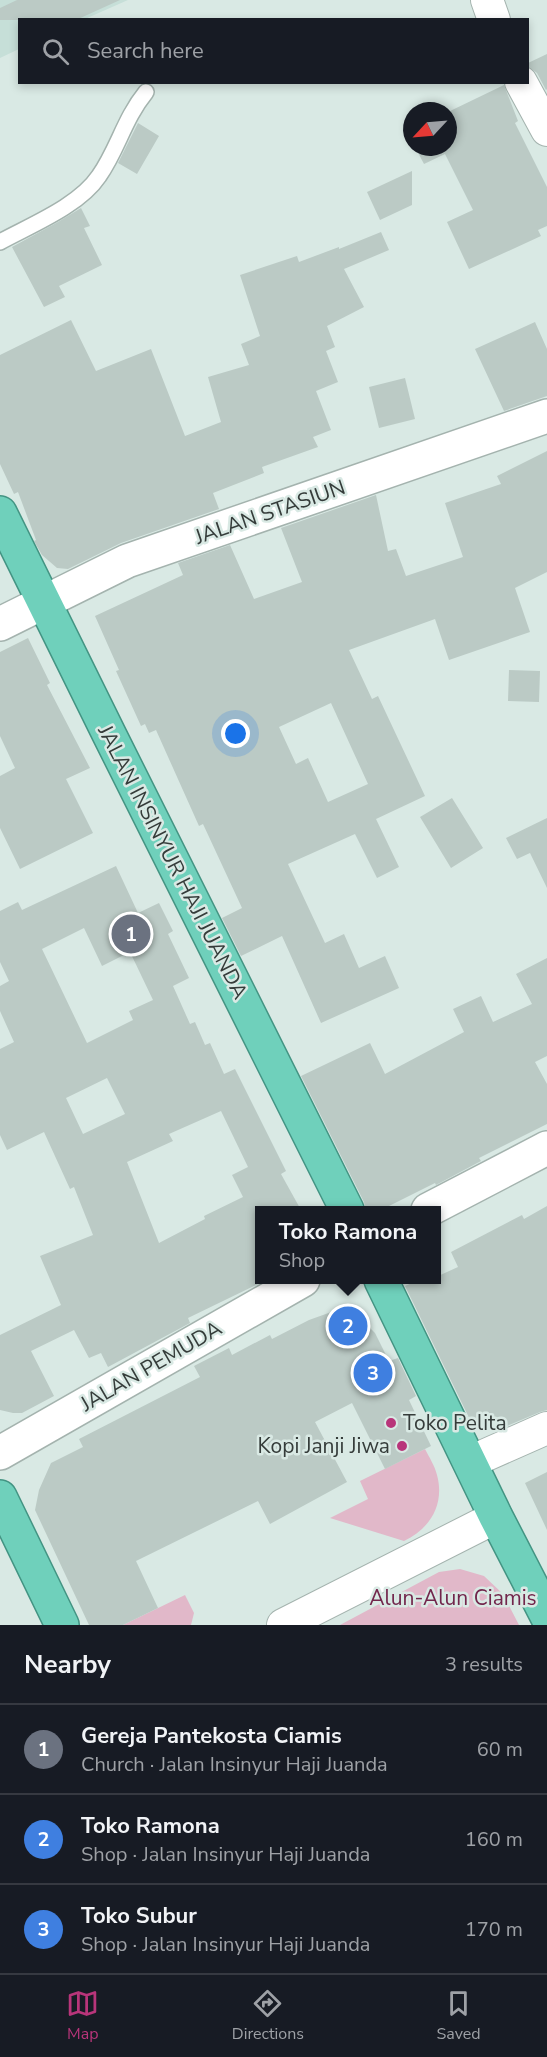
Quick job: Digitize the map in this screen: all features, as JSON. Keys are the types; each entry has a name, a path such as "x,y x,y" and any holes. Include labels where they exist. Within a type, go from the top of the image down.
{"highway":[{"name":"JALAN INSINYUR HAJI JUANDA","path":"0,513 346,1206"},
{"path":"383,1284 496,1517 547,1616"},
{"path":"0,1497 62,1625"}],"street":[{"path":"487,0 493,18"},
{"path":"522,84 547,130"},
{"name":"JALAN STASIUN","path":"0,624 127,561 547,416"},
{"path":"436,1206 547,1148"},
{"name":"JALAN PEMUDA","path":"0,1453 296,1284"},
{"path":"470,1462 547,1428"},
{"path":"283,1625 496,1517"}],"lane":[{"path":"0,242 72,202 98,178 112,155 132,109 146,92"}],"shaded area":[{"path":"0,0 128,0 87,18 18,18 18,49 0,58"}],"green space":[{"path":"425,1449 436,1472 439,1496 428,1522 413,1536 404,1541 330,1518 368,1499 360,1481"},
{"name":"Alun-Alun Ciamis","path":"460,1569 484,1576 503,1594 519,1625 340,1625 439,1572"},
{"path":"185,1595 194,1613 191,1625 123,1625"}],"building":[{"path":"17,0 120,0 80,18 0,20 0,8"},
{"path":"547,54 546,90 537,73 529,67 529,63"},
{"path":"504,85 518,121 515,123 547,187 547,226 538,230 541,236 469,269 447,222 473,210 446,156 457,156 457,108"},
{"path":"138,123 159,136 137,174 118,163"},
{"path":"420,156 441,156 424,164"},
{"path":"412,171 412,205 380,220 367,192"},
{"path":"81,208 90,226 84,228 102,265 59,286 65,297 44,307 12,247"},
{"path":"381,232 389,250 344,269 364,307 327,326 335,347 326,351 338,382 316,391 331,430 313,437 318,447 262,467 264,473 213,493 219,509 121,543 68,569 57,568 42,555 34,541 36,540 18,492 14,494 0,464 0,355 71,320 96,371 151,349 185,436 221,422 208,377 249,365 241,344 260,336 240,275 297,256 299,262"},
{"path":"535,322 547,349 547,396 504,411 475,349"},
{"path":"405,378 415,419 379,428 369,387"},
{"path":"547,451 547,572 515,588 530,632 449,660 435,619 349,650 372,699 378,696 425,796 376,819 399,867 377,878 355,834 288,864 325,943 344,934 359,968 385,956 399,988 321,1023 282,936 241,956 222,918 242,908 203,824 199,826 156,730 149,733 145,724 141,726 116,671 119,670 95,616 183,575 178,563 230,545 254,599 302,582 281,528 376,495 388,551 396,549 406,576 463,557 445,503 501,484 497,476","holes":["331,703 368,784 328,802 308,758 296,764 279,727"]},
{"path":"28,638 50,683 47,685 90,768 66,779 93,833 20,869 0,828 0,776 15,768 0,736 0,652"},
{"path":"509,670 540,671 539,702 508,701"},
{"path":"452,798 483,848 451,868 420,817"},
{"path":"547,818 547,888 530,853 517,859 506,838"},
{"path":"116,866 138,913 159,903 173,931 168,934 189,978 173,986 190,1024 195,1022 205,1045 210,1043 224,1074 235,1069 286,1171 281,1174 299,1206 255,1206 255,1284 258,1284 188,1318 190,1323 108,1367 101,1353 89,1358 74,1330 31,1351 54,1396 22,1413 13,1413 0,1410 0,1335 61,1305 40,1256 93,1235 74,1187 70,1189 44,1132 7,1150 0,1135 0,1049 14,1042 0,1011 0,986 9,981 0,962 0,911 18,902 22,910","holes":["84,928 102,966 130,952 153,1000 129,1011 133,1020 87,1043 42,949","107,1078 125,1114 83,1134 66,1098","221,1111 248,1167 232,1175 243,1197 204,1216 205,1219 159,1243 127,1162 173,1141 169,1134"]},
{"path":"547,958 547,1056 535,1062 547,1084 547,1124 479,1158 481,1161 436,1185 435,1183 389,1206 365,1206 301,1076 370,1043 385,1074 464,1032 453,1009 481,996 493,1022 532,1004 516,974"},
{"path":"547,1206 547,1410 502,1428 498,1420 475,1430 405,1286 441,1284 441,1275 458,1267 451,1252 522,1215 524,1219"},
{"path":"337,1310 347,1310 356,1314 375,1333 389,1361 398,1358 416,1396 409,1400 431,1446 385,1469 352,1403 315,1422 347,1482 270,1524 258,1501 136,1561 158,1608 123,1625 89,1625 35,1510 39,1490 51,1463 83,1447 79,1439 200,1377 194,1366 229,1348 232,1355 270,1335 272,1339 309,1320"},
{"path":"547,1472 547,1530 525,1483"}],"place":[{"name":"Gereja Pantekosta Ciamis","path":"131,934"},
{"name":"Toko Ramona","path":"348,1326"},
{"name":"Toko Subur","path":"373,1373"},
{"name":"Toko Pelita","path":"391,1423"},
{"name":"Kopi Janji Jiwa","path":"402,1446"}]}
